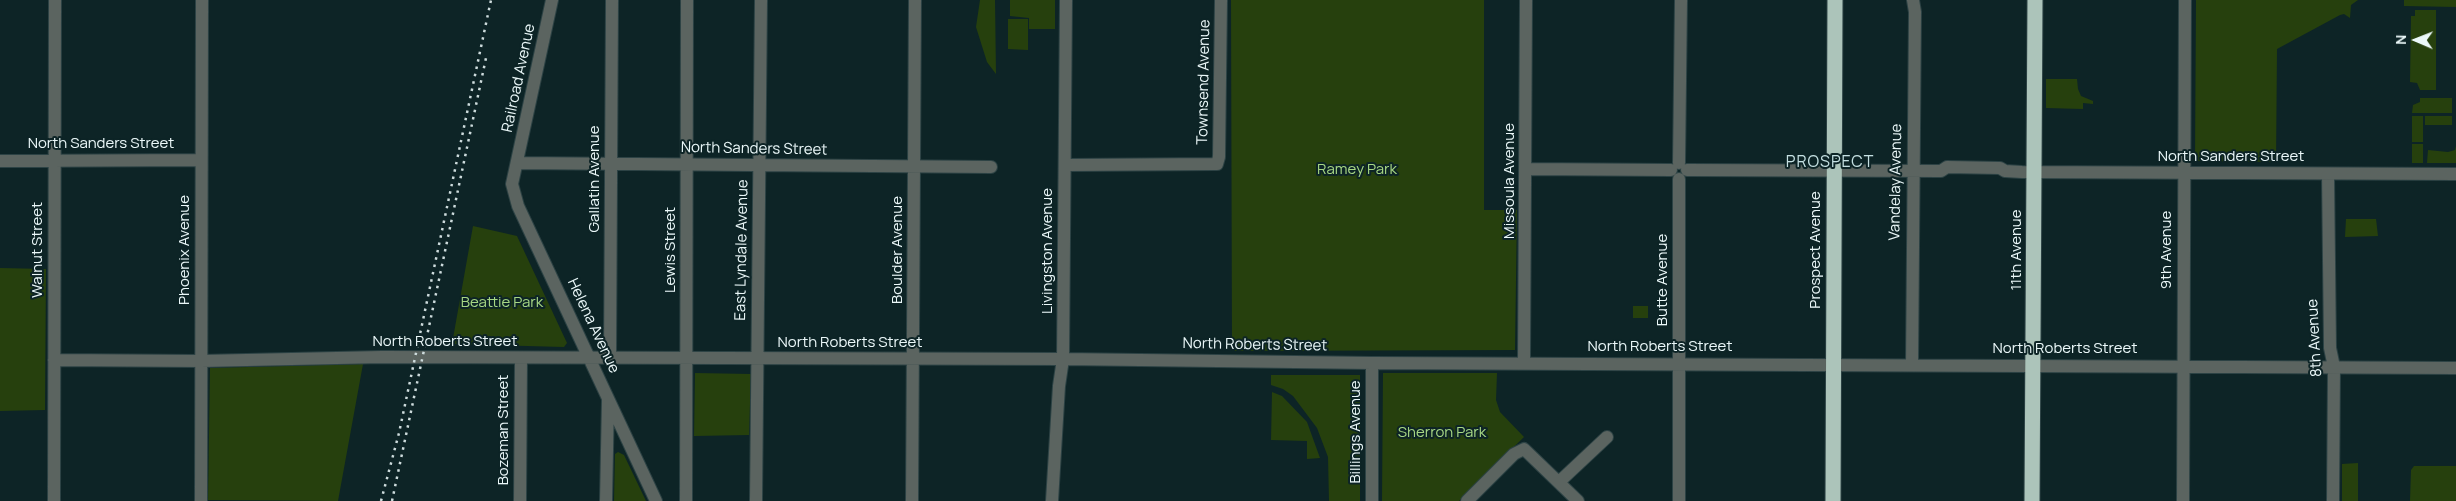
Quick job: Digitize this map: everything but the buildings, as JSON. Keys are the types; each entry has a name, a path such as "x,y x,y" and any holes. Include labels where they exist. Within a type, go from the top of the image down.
{"highway":[{"name":"Prospect Avenue","path":"1833,501 1835,0"},
{"name":"11th Avenue","path":"2032,501 2035,0"}],"street":[{"name":"Walnut Street","path":"54,501 55,0"},
{"name":"Phoenix Avenue","path":"201,501 202,0"},
{"name":"Railroad Avenue","path":"517,163 552,0"},
{"name":"Gallatin Avenue","path":"610,359 612,0"},
{"name":"Lewis Street","path":"686,501 687,0"},
{"name":"East Lyndale Avenue","path":"756,501 761,0"},
{"name":"Boulder Avenue","path":"912,501 915,0"},
{"name":"Livingston Avenue","path":"1052,501 1059,386 1063,359 1066,0"},
{"name":"Townsend Avenue","path":"1065,165 1217,164 1219,156 1221,0"},
{"name":"Missoula Avenue","path":"1524,363 1526,0"},
{"name":"Butte Avenue","path":"1679,501 1681,0"},
{"name":"Vandelay Avenue","path":"1912,0 1915,12 1912,171 1912,365"},
{"name":"9th Avenue","path":"2183,501 2182,366 2185,0"},
{"name":"North Sanders Street","path":"0,161 201,160"},
{"name":"North Sanders Street","path":"517,163 990,167"},
{"name":"Helena Avenue","path":"517,163 512,184 518,206 656,501"},
{"name":"North Sanders Street","path":"1526,169 1941,171 1947,176 1999,176 2005,171 2456,174"},
{"name":"8th Avenue","path":"2328,174 2330,348 2334,367 2333,501"},
{"name":"North Roberts Street","path":"54,360 201,361 382,357 687,360 1063,359 1372,363 2456,368"},
{"name":"Bozeman Street","path":"520,501 521,359"},
{"name":"Billings Avenue","path":"1372,363 1372,501"},
{"path":"606,501 608,397"},
{"path":"1560,482 1607,437"},
{"path":"1467,501 1519,449 1528,451 1578,501"}],"green space":[{"path":"980,0 995,0 996,74 987,62 976,27"},
{"path":"1010,0 1055,0 1055,29 1029,29 1029,18 1010,16"},
{"name":"Ramey Park","path":"1231,0 1484,0 1484,210 1517,210 1515,350 1232,351"},
{"path":"2196,0 2358,0 2351,5 2350,18 2344,14 2340,15 2277,49 2276,162 2195,161"},
{"path":"2404,0 2456,0 2456,7 2404,6"},
{"path":"2415,10 2436,10 2436,90 2420,90 2417,83 2410,82 2411,16 2415,16"},
{"path":"1008,19 1028,19 1028,50 1008,49"},
{"path":"2046,79 2077,79 2081,96 2093,101 2093,104 2083,103 2083,109 2046,108"},
{"path":"2420,98 2452,98 2452,113 2412,113 2413,105 2420,102"},
{"path":"2412,116 2423,116 2423,142 2412,142"},
{"path":"2425,116 2452,116 2452,125 2425,125"},
{"path":"2412,144 2423,144 2423,163 2412,163"},
{"path":"2456,146 2456,163 2427,163 2428,150 2448,152 2455,150"},
{"path":"2346,219 2376,219 2378,236 2345,237"},
{"name":"Beattie Park","path":"473,226 517,236 567,343 564,347 452,344"},
{"path":"0,268 46,269 45,410 0,411"},
{"path":"1633,306 1648,306 1648,318 1633,318"},
{"path":"363,364 338,501 208,500 210,368"},
{"path":"695,373 751,374 749,435 694,436"},
{"name":"Sherron Park","path":"1383,373 1497,373 1496,400 1500,412 1524,437 1459,501 1382,501"},
{"path":"1271,375 1360,375 1360,501 1329,501 1328,457 1317,428 1293,396 1283,389 1271,385"},
{"path":"1272,392 1282,396 1307,422 1320,458 1307,459 1307,441 1271,440"},
{"path":"618,452 624,455 646,501 614,501 615,454"},
{"path":"2358,463 2358,501 2342,501 2342,464"},
{"path":"2414,466 2456,466 2456,501 2410,501 2411,470"}],"railway":[{"path":"381,501 399,433 491,0"},
{"path":"392,501 486,58"}],"district":[{"name":"PROSPECT","path":"1830,163"}]}
